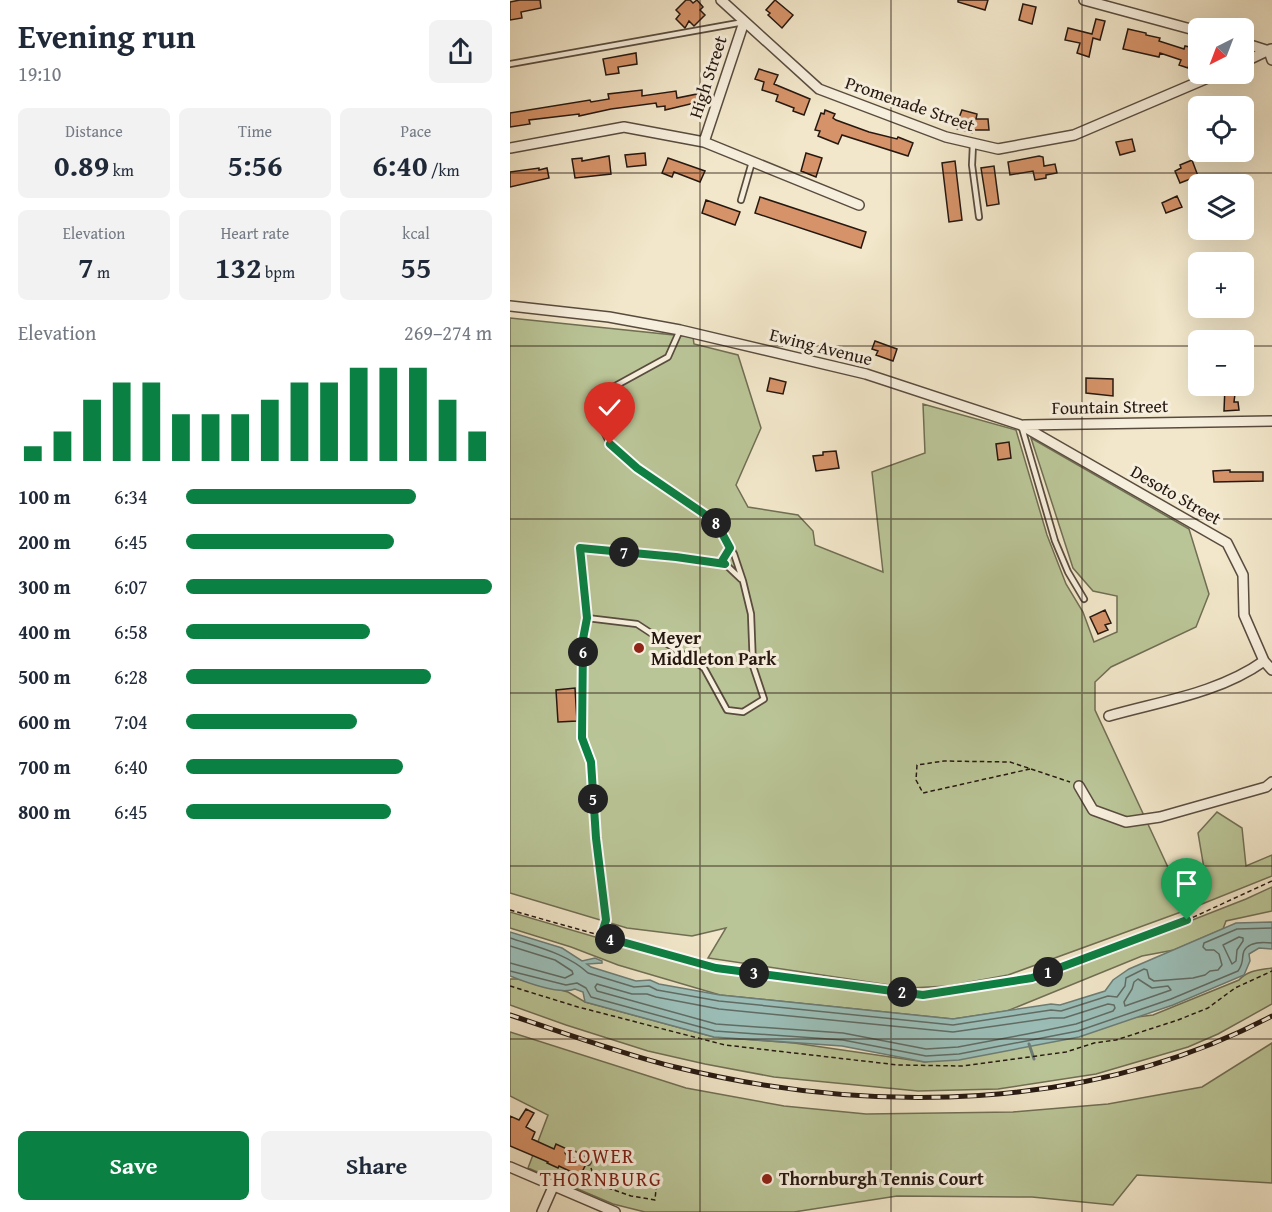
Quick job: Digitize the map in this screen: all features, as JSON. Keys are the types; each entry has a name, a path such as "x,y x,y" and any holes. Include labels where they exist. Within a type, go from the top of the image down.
{"street":[{"name":"Promenade Street","path":"721,0 819,90 946,137 998,149 1074,135 1194,84"},
{"path":"1084,0 1188,28"},
{"name":"High Street","path":"704,142 744,22"},
{"path":"1254,47 1271,53"},
{"path":"1254,59 1271,53"},
{"path":"510,148 624,127 704,142 859,205"},
{"name":"Ewing Avenue","path":"510,306 609,317 680,330 866,374 1021,425"},
{"name":"Fountain Street","path":"1021,425 1272,421"},
{"name":"Desoto Street","path":"1021,425 1227,543 1243,575 1244,615 1264,661 1272,670"},
{"path":"1109,716 1214,688 1248,672 1264,661"},
{"path":"1079,786 1093,810 1126,822 1160,817 1266,787 1272,782"},
{"path":"510,1167 615,1212"},
{"path":"542,1212 553,1187"}],"lane":[{"path":"510,64 744,22"},
{"path":"973,144 972,165 979,217"},
{"path":"741,201 752,162"},
{"path":"587,618 637,624 704,668 727,710 743,712 764,699 753,666 754,641 751,614 743,581 730,548 716,522 637,468 610,444 597,417 606,391 668,357 680,330"},
{"path":"1021,425 1055,541 1068,572 1084,599"},
{"path":"583,639 587,618 580,548 725,564"},
{"path":"730,548 722,561 743,581"},
{"path":"570,1152 589,1165"}],"path":[{"path":"583,639 582,738 591,762 596,838 606,920 601,936"},
{"path":"1030,769 923,793 916,780 917,765 944,761 1010,762 1079,786"},
{"path":"510,910 716,968 923,995 1032,978 1187,920 1272,881"},
{"path":"510,986 578,1007 724,1045 898,1065 962,1066 1066,1052 1094,1043 1116,1040 1208,1008 1235,987 1272,971"},
{"path":"584,1179 587,1173 584,1170 589,1165 625,1153"},
{"path":"589,1165 596,1184"},
{"path":"570,1186 578,1179 584,1179 631,1196 655,1200 658,1186"}],"green space":[{"path":"510,318 693,337 694,344 738,355 761,428 736,485 748,507 798,515 813,531 815,545 883,572 872,472 925,453 923,404 1016,430 1047,535 1066,584 1083,612 1094,642 1117,632 1117,596 1093,591 1073,568 1031,438 1189,529 1209,594 1196,627 1111,667 1095,682 1095,710 1179,891 1206,880 1198,833 1217,812 1242,828 1246,866 1272,855 1272,876 1192,908 1008,975 948,986 909,988 708,958 726,928 692,936 627,928 510,893"},
{"path":"1272,887 1272,911 1226,921 1223,929 1174,950 1142,956 1007,1011 953,1019 720,995 618,965 510,928 510,912 718,973 925,999 1034,982"},
{"path":"1272,968 1272,1004 1218,1034 1188,1047 1096,1074 998,1089 918,1091 774,1077 648,1051 510,1005 510,979 518,979 568,992 585,1002 714,1037 794,1043 925,1062 1153,1015 1239,980 1250,972"},
{"path":"510,1032 686,1088 784,1106 866,1114 1013,1112 1108,1104 1202,1087 1272,1043 1272,1183 1137,1175 1113,1205 1032,1197 897,1196 794,1212 645,1212 613,1204 528,1168 548,1115 510,1096"}],"water":[{"path":"1272,922 1272,949 1259,948 1249,954 1250,961 1244,975 1173,1005 1079,1037 959,1060 925,1062 842,1046 714,1037 585,1002 583,992 575,989 552,989 510,976 510,932 562,948 582,961 595,958 602,963 587,964 636,981 650,980 659,984 720,995 953,1019 1051,1004 1060,1005 1105,991 1113,980 1129,969 1236,923"}],"building":[{"path":"540,0 541,8 521,12 522,18 510,20 510,2"},
{"path":"686,0 693,3 697,0 703,7 700,10 705,15 694,26 689,21 685,28 676,19 680,14 676,10"},
{"path":"775,0 793,15 782,28 768,15 770,13 766,10"},
{"path":"958,0 988,0 985,10 958,2"},
{"path":"1023,4 1036,7 1032,24 1019,20"},
{"path":"1096,19 1105,21 1100,40 1093,38 1089,57 1077,53 1080,43 1065,40 1068,28 1092,34"},
{"path":"1128,29 1146,33 1146,35 1160,38 1159,41 1184,49 1185,46 1188,47 1188,68 1179,65 1181,60 1160,53 1159,57 1123,49"},
{"path":"636,53 637,64 618,67 619,73 606,75 603,59"},
{"path":"759,69 778,75 774,84 810,99 804,115 776,101 778,95 762,90 764,82 755,79"},
{"path":"642,90 642,96 676,91 677,98 702,93 703,101 665,110 665,106 657,107 656,103 579,116 579,114 529,120 530,124 510,127 510,113 609,99 608,94"},
{"path":"825,110 835,114 833,118 836,120 869,132 897,139 898,137 913,143 908,156 842,135 838,144 818,136 820,131 815,130 821,113 824,114"},
{"path":"962,110 977,114 976,119 988,119 989,130 973,130 972,133 955,128"},
{"path":"1132,139 1135,151 1120,155 1116,142"},
{"path":"645,153 646,165 627,167 625,155"},
{"path":"806,153 822,158 816,177 801,171"},
{"path":"609,156 611,174 575,178 572,159 582,158 582,161"},
{"path":"1043,157 1044,166 1055,164 1057,173 1035,180 1033,171 1010,175 1008,162"},
{"path":"668,158 705,171 700,182 674,172 672,177 662,173"},
{"path":"955,161 962,220 949,222 942,163"},
{"path":"1193,162 1197,174 1188,174 1188,180 1180,183 1175,171 1181,168 1180,165"},
{"path":"994,166 999,204 987,206 981,168"},
{"path":"539,168 539,170 547,168 549,178 510,187 510,172"},
{"path":"1177,196 1182,207 1166,213 1162,203"},
{"path":"760,197 866,232 861,248 755,213"},
{"path":"706,200 740,212 735,225 702,213"},
{"path":"875,341 897,349 893,361 876,355 878,351 872,349"},
{"path":"770,378 786,382 783,394 767,391"},
{"path":"1086,378 1113,379 1113,396 1086,393"},
{"path":"1225,396 1235,396 1234,402 1238,402 1239,410 1224,411"},
{"path":"1009,442 1011,458 998,460 996,444"},
{"path":"836,451 839,468 816,471 813,456"},
{"path":"1230,470 1230,472 1263,472 1263,481 1214,482 1213,471"},
{"path":"1105,610 1111,623 1105,625 1108,630 1098,634 1090,617"},
{"path":"575,688 577,721 558,722 556,690"},
{"path":"526,1109 534,1113 526,1127 535,1132 532,1139 554,1149 556,1144 567,1149 565,1153 567,1156 585,1166 580,1176 510,1146 510,1116 519,1120"}],"waterway":[{"path":"1029,1044 1034,1059"}],"railway":[{"path":"510,1015 675,1067 749,1083 825,1093 902,1097 979,1096 1055,1087 1130,1071 1202,1048 1272,1016"}],"place":[{"name":"Meyer Middleton Park","path":"639,648"},
{"name":"Thornburgh Tennis Court","path":"767,1179"}],"district":[{"name":"LOWER THORNBURG","path":"601,1168"}],"route":[{"path":"610,444 637,468 716,522 730,548 722,561 725,564 580,548 587,618 583,639 582,738 591,762 596,838 606,920 601,936 716,968 923,995 1032,978 1187,920"}]}
